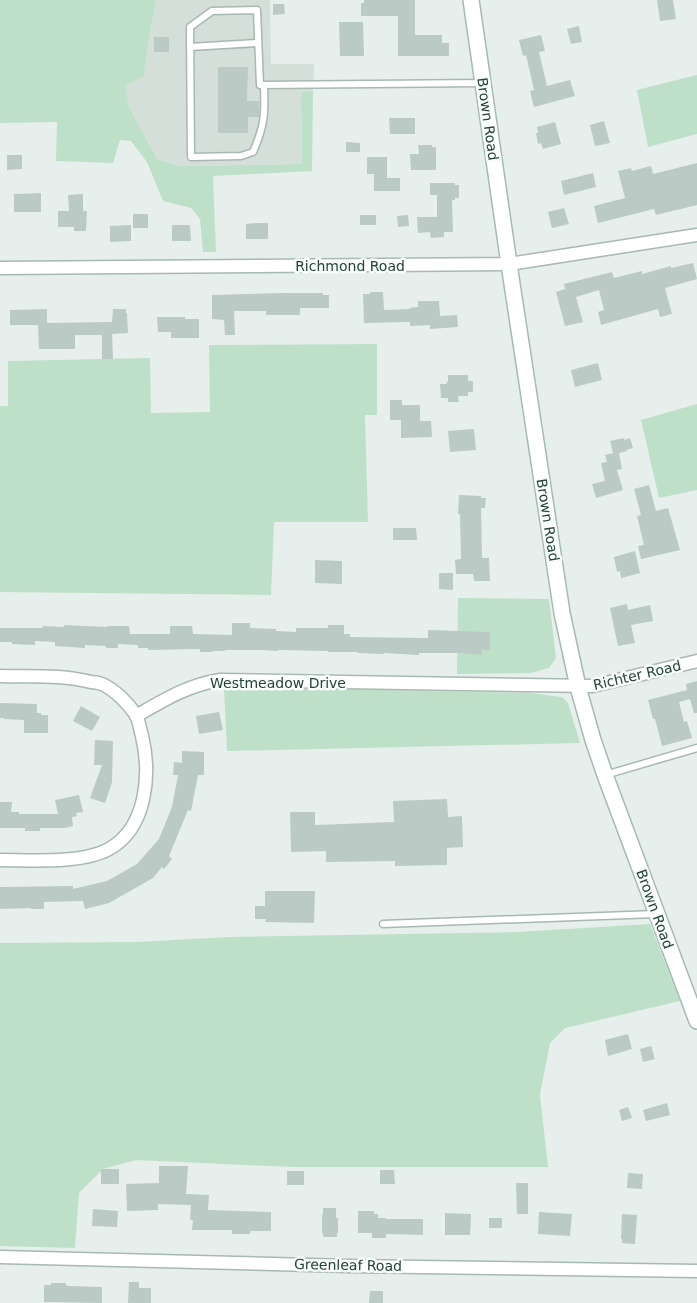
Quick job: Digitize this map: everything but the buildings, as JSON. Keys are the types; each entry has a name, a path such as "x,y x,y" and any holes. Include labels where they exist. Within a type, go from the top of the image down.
{"main road":[{"name":"Brown Road","path":"471,0 559,596 578,687 605,775 697,1021"}],"street":[{"name":"Richmond Road","path":"0,268 509,264 697,235"},
{"name":"Richter Road","path":"578,687 593,686 697,661"},
{"path":"0,676 73,677 102,684 121,697 136,716 145,751 145,786 142,804 135,822 124,837 109,849 90,856 73,859 0,860"},
{"name":"Westmeadow Drive","path":"136,716 191,687 220,680 578,687"},
{"name":"Greenleaf Road","path":"0,1257 348,1266 697,1271"}],"lane":[{"path":"264,85 265,115 261,135 253,152 241,156 191,157 190,27 212,12 257,10 260,85 483,83"},
{"path":"190,47 258,43"},
{"path":"605,775 697,748"},
{"path":"383,924 657,914"}],"shaded area":[{"path":"156,0 270,0 271,64 314,64 313,91 301,92 302,164 180,166 157,159 129,107 125,86 144,76"}],"green space":[{"path":"0,0 156,0 144,76 125,86 129,107 157,159 180,166 302,164 301,92 313,91 312,171 213,176 216,252 203,252 200,219 191,208 163,201 147,162 131,141 120,140 113,163 56,161 57,122 0,123"},
{"path":"697,75 697,134 648,147 637,90"},
{"path":"377,344 377,415 365,415 368,522 274,522 271,595 0,592 0,406 8,406 8,361 150,358 151,413 210,412 209,345"},
{"path":"697,404 697,490 659,498 641,420"},
{"path":"458,598 549,599 556,658 549,668 530,673 457,674"},
{"path":"224,687 530,693 562,697 568,703 580,743 227,751"},
{"path":"650,924 680,1001 565,1028 550,1043 540,1095 548,1167 292,1167 136,1160 103,1169 79,1193 75,1248 0,1246 0,943 138,942 227,937 518,932"}]}
